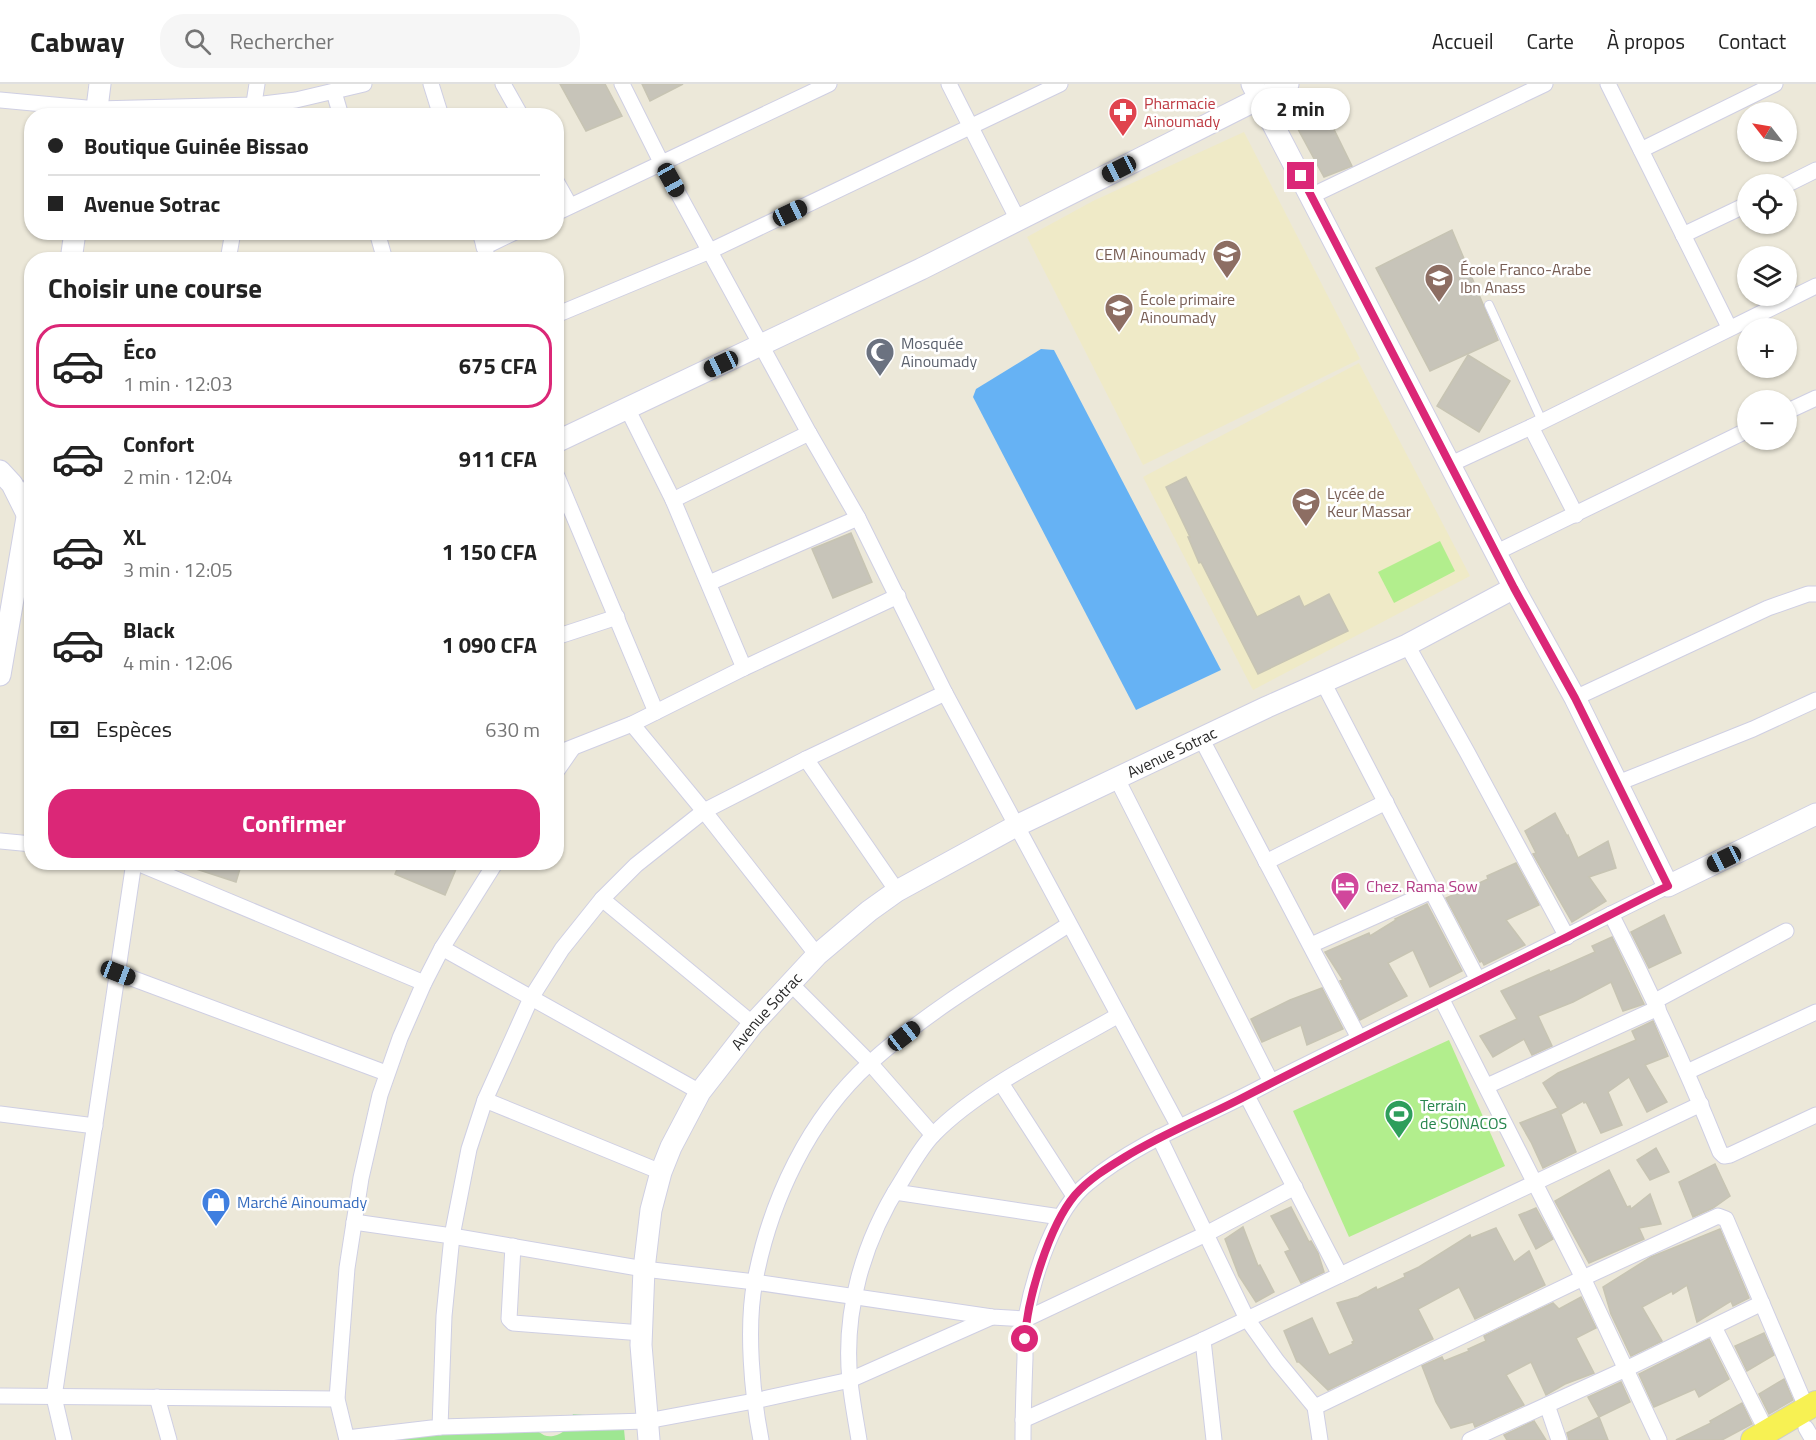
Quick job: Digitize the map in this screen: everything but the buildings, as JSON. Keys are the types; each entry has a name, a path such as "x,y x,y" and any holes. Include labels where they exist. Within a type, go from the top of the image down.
{"main road":[{"path":"1768,1437 1812,1420"}],"street":[{"path":"97,108 100,84"},
{"path":"253,108 257,84"},
{"path":"262,108 364,84"},
{"path":"431,84 438,108"},
{"path":"503,84 516,108"},
{"path":"622,84 661,162 858,518 945,693 1068,925 1179,1127"},
{"path":"564,210 829,84"},
{"path":"949,84 1018,220"},
{"path":"564,312 710,251 1060,84"},
{"path":"564,438 921,269 1018,220 1256,91 1288,84"},
{"path":"1311,196 1545,84"},
{"path":"1608,84 1729,327"},
{"path":"1641,150 1774,84"},
{"path":"1256,91 1514,588 1575,698 1668,886"},
{"path":"334,92 339,108"},
{"path":"0,100 64,108"},
{"path":"1797,179 1816,170"},
{"path":"1683,236 1737,209"},
{"path":"1451,464 1816,286"},
{"path":"1797,407 1816,398"},
{"path":"627,408 674,500 744,668"},
{"path":"1537,424 1576,515"},
{"path":"674,500 809,433"},
{"path":"1497,552 1737,435"},
{"path":"0,471 12,484 24,505"},
{"path":"564,493 656,712"},
{"path":"710,583 858,518"},
{"path":"0,675 24,542"},
{"name":"Avenue Sotrac","path":"648,1431 642,1333 644,1269 651,1210 662,1172 671,1147 700,1092 753,1024 817,956 868,911 897,891 1016,826 1116,777 1407,645 1514,588"},
{"path":"1575,698 1768,608 1808,594 1816,594"},
{"path":"564,752 632,724 744,668 898,596"},
{"path":"564,634 617,617"},
{"path":"1407,645 1566,937"},
{"path":"1323,682 1478,980"},
{"path":"440,1427 444,1316 452,1236 469,1149 485,1100 531,998 562,949 602,899 636,865 704,810 945,693"},
{"path":"1618,783 1753,729 1816,700"},
{"path":"632,724 704,810 817,956"},
{"path":"1201,738 1359,1038"},
{"path":"564,760 572,749"},
{"path":"806,759 897,891"},
{"path":"1116,777 1271,1082"},
{"path":"1266,862 1386,802"},
{"path":"1023,1440 1026,1319 1037,1277 1060,1217 1074,1196 1086,1184 1159,1137 1247,1096 1359,1038 1816,814"},
{"path":"0,841 24,843"},
{"path":"64,1440 54,1397 134,870"},
{"path":"154,870 424,983"},
{"path":"491,870 442,948 424,983 386,1073 369,1134 346,1268 337,1399 347,1439 440,1427 648,1431 754,1401 850,1380 992,1317"},
{"path":"1311,945 1432,891"},
{"path":"602,899 753,1024"},
{"path":"1611,914 1657,1004 1720,1152 1724,1156 1816,1115"},
{"path":"761,1440 754,1401 752,1313 755,1282 784,1187 799,1156 845,1088 870,1063 966,990 1068,925"},
{"path":"1487,1086 1657,1004 1786,931"},
{"path":"442,948 700,1092"},
{"path":"118,973 386,1073"},
{"path":"791,984 870,1063 933,1135"},
{"path":"1441,998 1583,1278 1659,1440"},
{"path":"1687,1072 1816,1012"},
{"path":"859,1440 850,1380 850,1326 854,1296 868,1244 895,1192 933,1135 960,1112 1001,1083 1118,1016"},
{"path":"1001,1083 1074,1196"},
{"path":"1247,1096 1340,1275"},
{"path":"485,1100 662,1172"},
{"path":"1023,1420 1203,1340 1701,1104"},
{"path":"0,1114 95,1126"},
{"path":"1159,1137 1246,1319 1315,1407 1320,1440"},
{"path":"354,1222 452,1236 644,1269 755,1282 992,1317 1026,1319 1206,1234 1295,1187"},
{"path":"895,1192 1060,1217"},
{"path":"1315,1407 1718,1216 1726,1219 1812,1420"},
{"path":"513,1246 509,1319 513,1323 642,1333"},
{"path":"1470,1440 1626,1369 1762,1303"},
{"path":"1714,1327 1768,1437"},
{"path":"1203,1340 1214,1440"},
{"path":"0,1396 337,1399"},
{"path":"157,1397 169,1440"},
{"path":"1547,1405 1559,1440"}],"lane":[{"path":"1489,305 1537,424"}],"shaded area":[{"name":"CEM Ainoumady","path":"1244,132 1360,359 1143,465 1027,237 1093,201"},
{"name":"Lycée de Keur Massar","path":"1359,363 1470,576 1253,690 1143,477"}],"green space":[{"path":"1440,541 1455,571 1394,603 1378,572"},
{"name":"Terrain de SONACOS","path":"1449,1040 1505,1166 1349,1237 1293,1111"},
{"path":"573,1414 623,1418 625,1440 377,1440 400,1425 409,1423 487,1420 521,1423 552,1436 560,1434 565,1429"}],"water":[{"path":"1041,349 1054,350 1221,670 1136,710 973,397 976,389"}],"place":[{"name":"Pharmacie Ainoumady","path":"1123,138"},
{"name":"CEM Ainoumady","path":"1227,280"},
{"name":"École Franco-Arabe Ibn Anass","path":"1439,304"},
{"name":"École primaire Ainoumady","path":"1119,334"},
{"name":"Mosquée Ainoumady","path":"880,378"},
{"name":"Lycée de Keur Massar","path":"1306,528"},
{"name":"Chez. Rama Sow","path":"1345,912"},
{"name":"Terrain de SONACOS","path":"1399,1140"},
{"name":"Marché Ainoumady","path":"216,1228"}],"route":[{"path":"1025,1339 1026,1319 1037,1277 1060,1217 1074,1196 1106,1169 1159,1137 1247,1096 1324,1055 1668,886 1575,698 1514,588 1301,176"}]}
